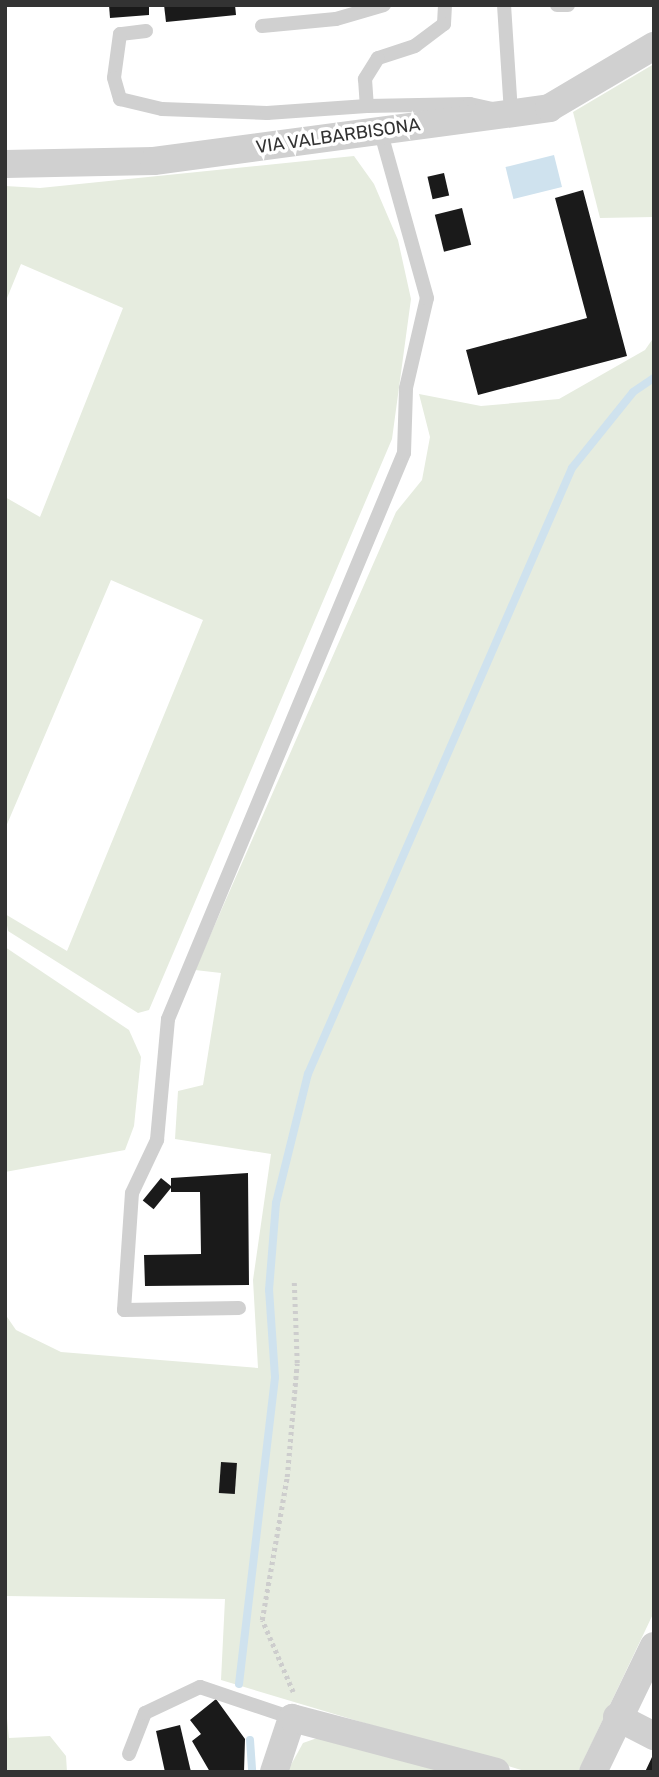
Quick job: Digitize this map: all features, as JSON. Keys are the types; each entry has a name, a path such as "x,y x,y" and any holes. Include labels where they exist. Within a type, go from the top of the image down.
{"street":[{"name":"VIA VALBARBISONA","path":"5,164 154,160 374,118 511,113 549,108 654,46"},
{"path":"593,1772 617,1717 654,1646"},
{"path":"617,1717 654,1735"},
{"path":"274,1772 292,1718 496,1772"}],"lane":[{"path":"262,26 337,19 384,5"},
{"path":"239,1308 124,1310 132,1193 157,1140 168,1019 404,453 406,388 427,298 365,79 378,58 415,46 444,24 445,5"},
{"path":"504,5 511,113"},
{"path":"557,5 568,5"},
{"path":"146,31 120,34 114,78 120,99 162,109 374,118"},
{"path":"129,1754 145,1713 200,1687 292,1718"}],"path":[{"path":"294,1280 297,1363 287,1478 262,1620 296,1685"}],"shaded area":[{"path":"654,64 654,217 600,218 573,112"},
{"path":"354,156 374,184 398,240 411,299 392,439 149,1010 138,1013 8,931 5,914 67,951 203,620 111,580 5,829 5,497 40,517 123,308 21,264 5,303 5,186 40,188"},
{"path":"654,337 654,1612 578,1772 528,1772 221,1680 225,1599 5,1596 5,1314 16,1330 61,1352 258,1368 253,1280 271,1154 175,1139 178,1091 203,1085 221,973 195,970 396,512 422,480 430,437 419,394 481,406 559,399 645,350"},
{"path":"5,947 129,1030 141,1057 134,1126 125,1150 5,1172"},
{"path":"5,1699 9,1738 50,1736 66,1756 67,1772 5,1772"},
{"path":"320,1737 467,1772 287,1772 303,1743"}],"water":[{"path":"554,155 562,187 513,199 505,167"}],"building":[{"path":"109,5 149,5 149,15 110,18"},
{"path":"164,5 235,5 236,15 166,22"},
{"path":"444,173 449,195 433,199 427,177"},
{"path":"583,190 627,356 478,395 466,350 587,318 555,198"},
{"path":"462,208 471,245 444,252 435,215"},
{"path":"248,1173 249,1285 145,1286 144,1255 201,1254 200,1192 171,1192 171,1178"},
{"path":"161,1178 172,1187 154,1209 143,1201"},
{"path":"221,1462 237,1463 235,1494 219,1493"},
{"path":"216,1699 245,1739 244,1772 210,1772 192,1741 201,1734 190,1720"},
{"path":"180,1725 191,1772 165,1772 156,1731"},
{"path":"652,1757 654,1772 645,1772"}],"waterway":[{"path":"239,1684 275,1377 269,1290 276,1203 308,1074 572,468 633,392 654,378"},
{"path":"250,1740 252,1772"}]}
